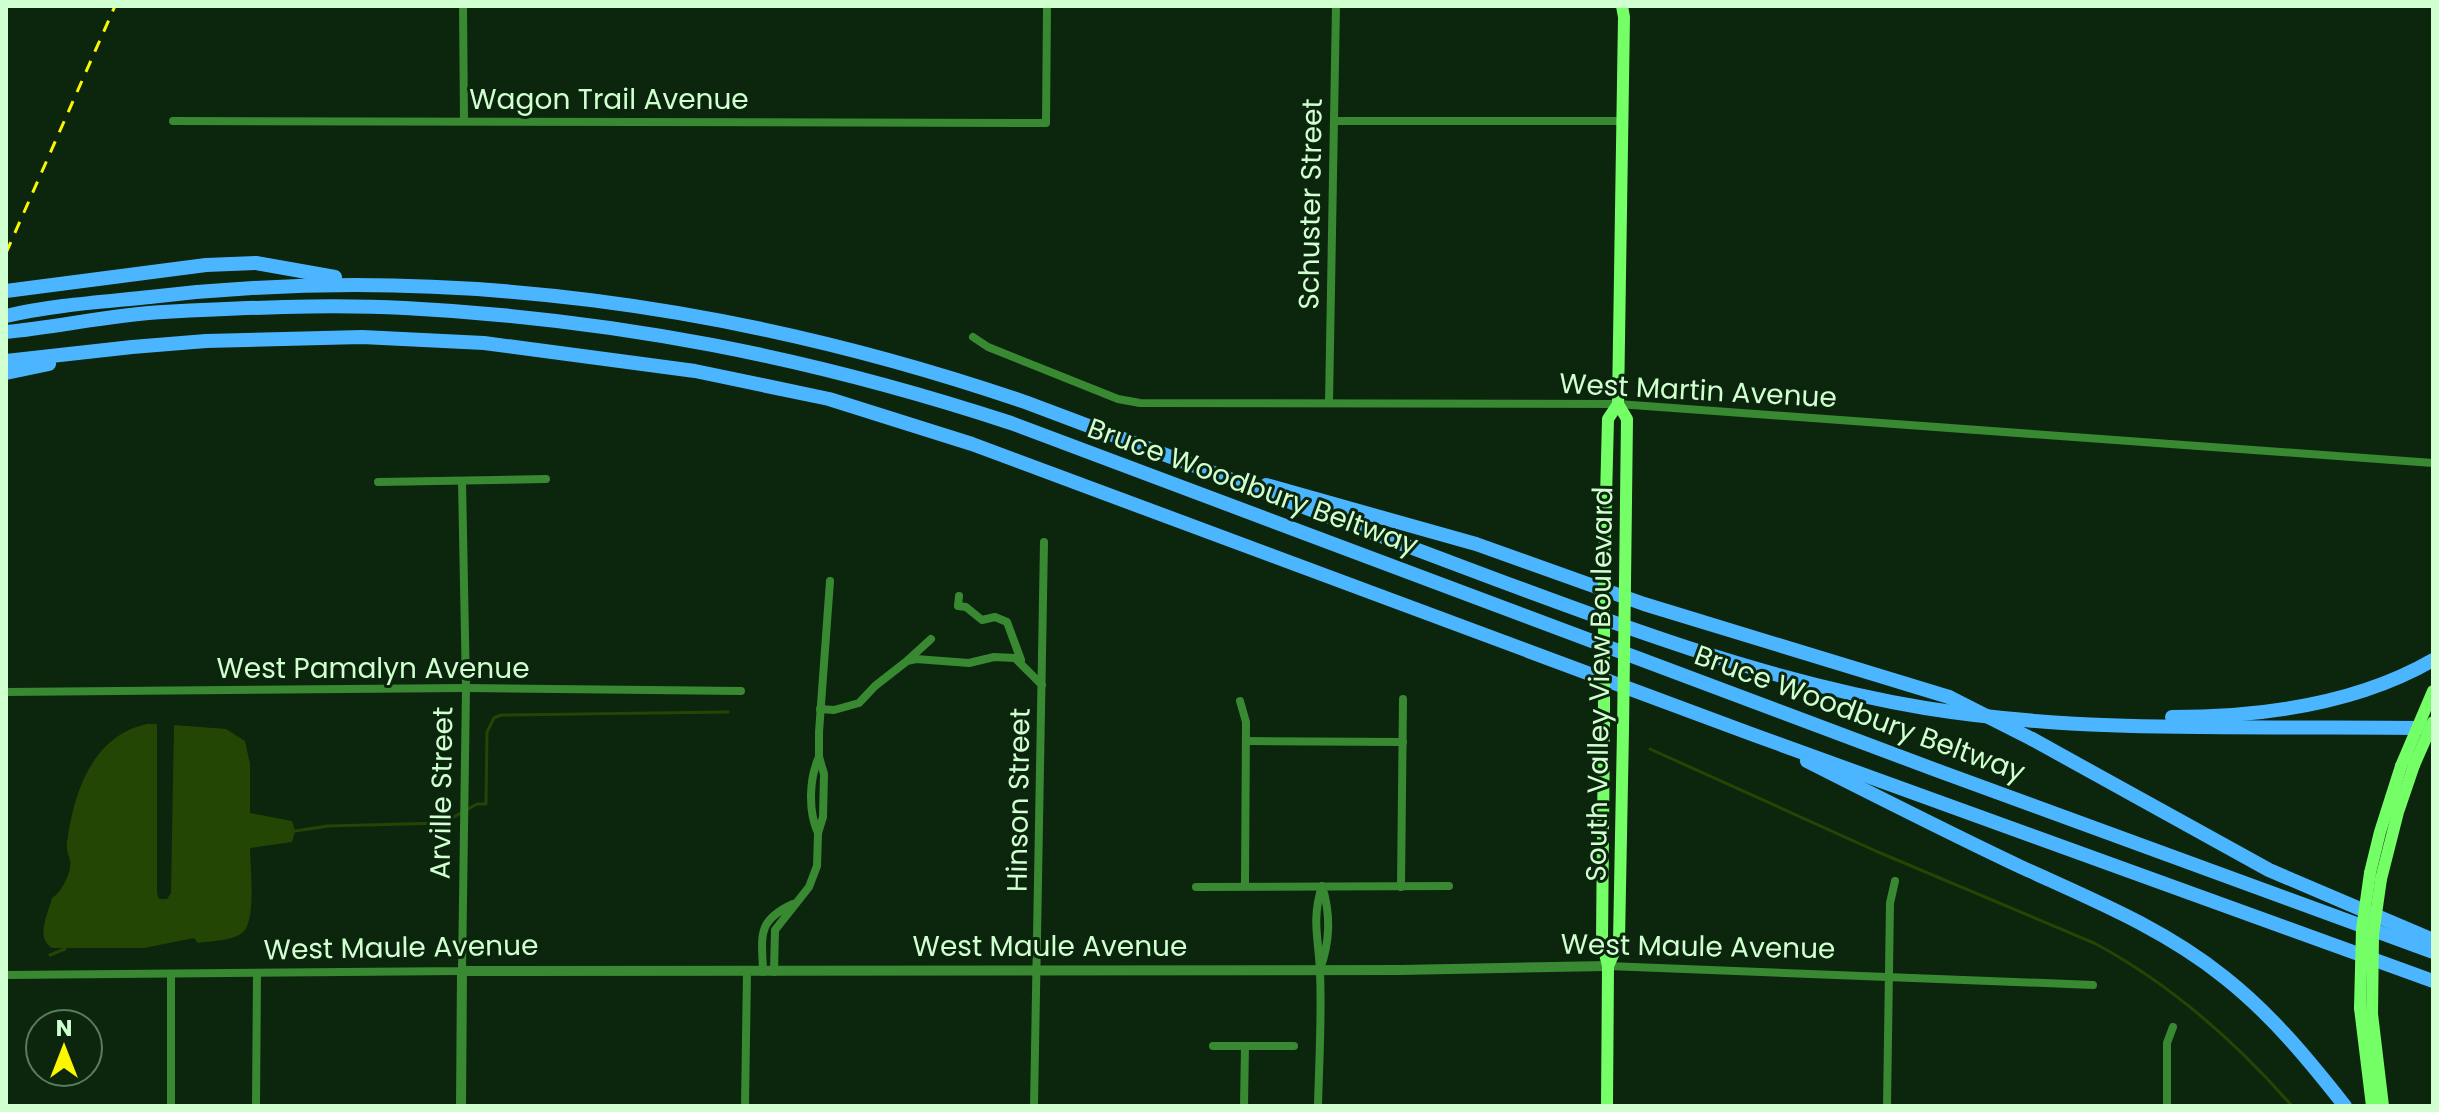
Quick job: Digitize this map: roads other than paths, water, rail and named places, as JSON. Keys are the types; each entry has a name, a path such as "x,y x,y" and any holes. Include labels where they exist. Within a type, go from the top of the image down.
{"highway":[{"path":"6,291 206,265 256,263 378,285"},
{"path":"6,316 269,285 506,290 618,302 776,332 956,378 1560,604 1717,659 1815,686 1924,708 2028,720 2132,726 2433,729"},
{"name":"Bruce Woodbury Beltway","path":"6,332 158,313 324,307 402,308 600,325 780,357 1011,423 1936,770 2433,952"},
{"name":"Bruce Woodbury Beltway","path":"6,361 206,341 362,337 484,343 695,371 829,399 972,444 1754,735 2416,975 2433,984"},
{"path":"6,373 107,350"},
{"path":"1185,463 1450,536 1644,604 1949,697 2032,739 2269,870 2433,940"},
{"path":"2028,720 2197,717 2279,711 2361,691 2433,660"},
{"path":"1754,735 1983,849 2124,914 2179,944 2224,977 2271,1018 2345,1106"}],"main road":[{"name":"South Valley View Boulevard","path":"1608,966 1619,941 1623,730 1627,419 1618,404 1624,10"},
{"name":"South Valley View Boulevard","path":"1607,1106 1608,966 1602,941 1604,578 1608,419 1618,404"},
{"path":"2371,1100 2362,929 2376,876 2380,832 2433,691"},
{"path":"2407,766 2433,722"},
{"path":"2366,1011 2383,1106"}],"street":[{"path":"463,6 464,121"},
{"name":"Wagon Trail Avenue","path":"173,121 1046,123 1047,6"},
{"name":"Schuster Street","path":"1329,403 1336,6"},
{"path":"1334,121 1622,121"},
{"name":"West Martin Avenue","path":"973,337 988,347 1118,399 1140,403 1618,404 2433,463"},
{"path":"378,482 546,479"},
{"name":"Arville Street","path":"461,1106 466,688 462,481"},
{"name":"Hinson Street","path":"1034,1106 1044,542"},
{"path":"768,972 775,930 814,877 818,861 812,787 813,770 819,757 830,581"},
{"path":"959,596 958,606 966,607 982,620 995,617 1007,622 1015,651 1042,685"},
{"path":"820,709 834,710 859,703 931,639"},
{"path":"907,661 969,663 985,658 1008,657 1023,664"},
{"name":"West Pamalyn Avenue","path":"6,692 466,688 741,691"},
{"path":"1401,887 1403,699"},
{"path":"1240,701 1245,713 1246,741 1245,885"},
{"path":"1246,741 1403,742"},
{"path":"1887,1106 1890,903 1895,881"},
{"path":"1318,1106 1320,970 1316,947 1316,905 1322,886"},
{"path":"1196,887 1449,886"},
{"name":"West Maule Avenue","path":"6,975 1608,966 2093,985"},
{"path":"745,1106 747,972"},
{"path":"256,1106 257,973"},
{"path":"171,974 171,1106"},
{"path":"2167,1106 2167,1043 2173,1027"},
{"path":"1213,1046 1294,1046"},
{"path":"1244,1106 1245,1046"}],"waterway":[{"path":"295,831 328,826 443,823 477,804 486,804 487,732 494,718 501,715 728,712"},
{"path":"1650,749 1878,852 2094,943 2175,995 2225,1037 2292,1106"},
{"path":"50,955 65,949"}],"railway":[{"path":"6,253 115,6"}]}
